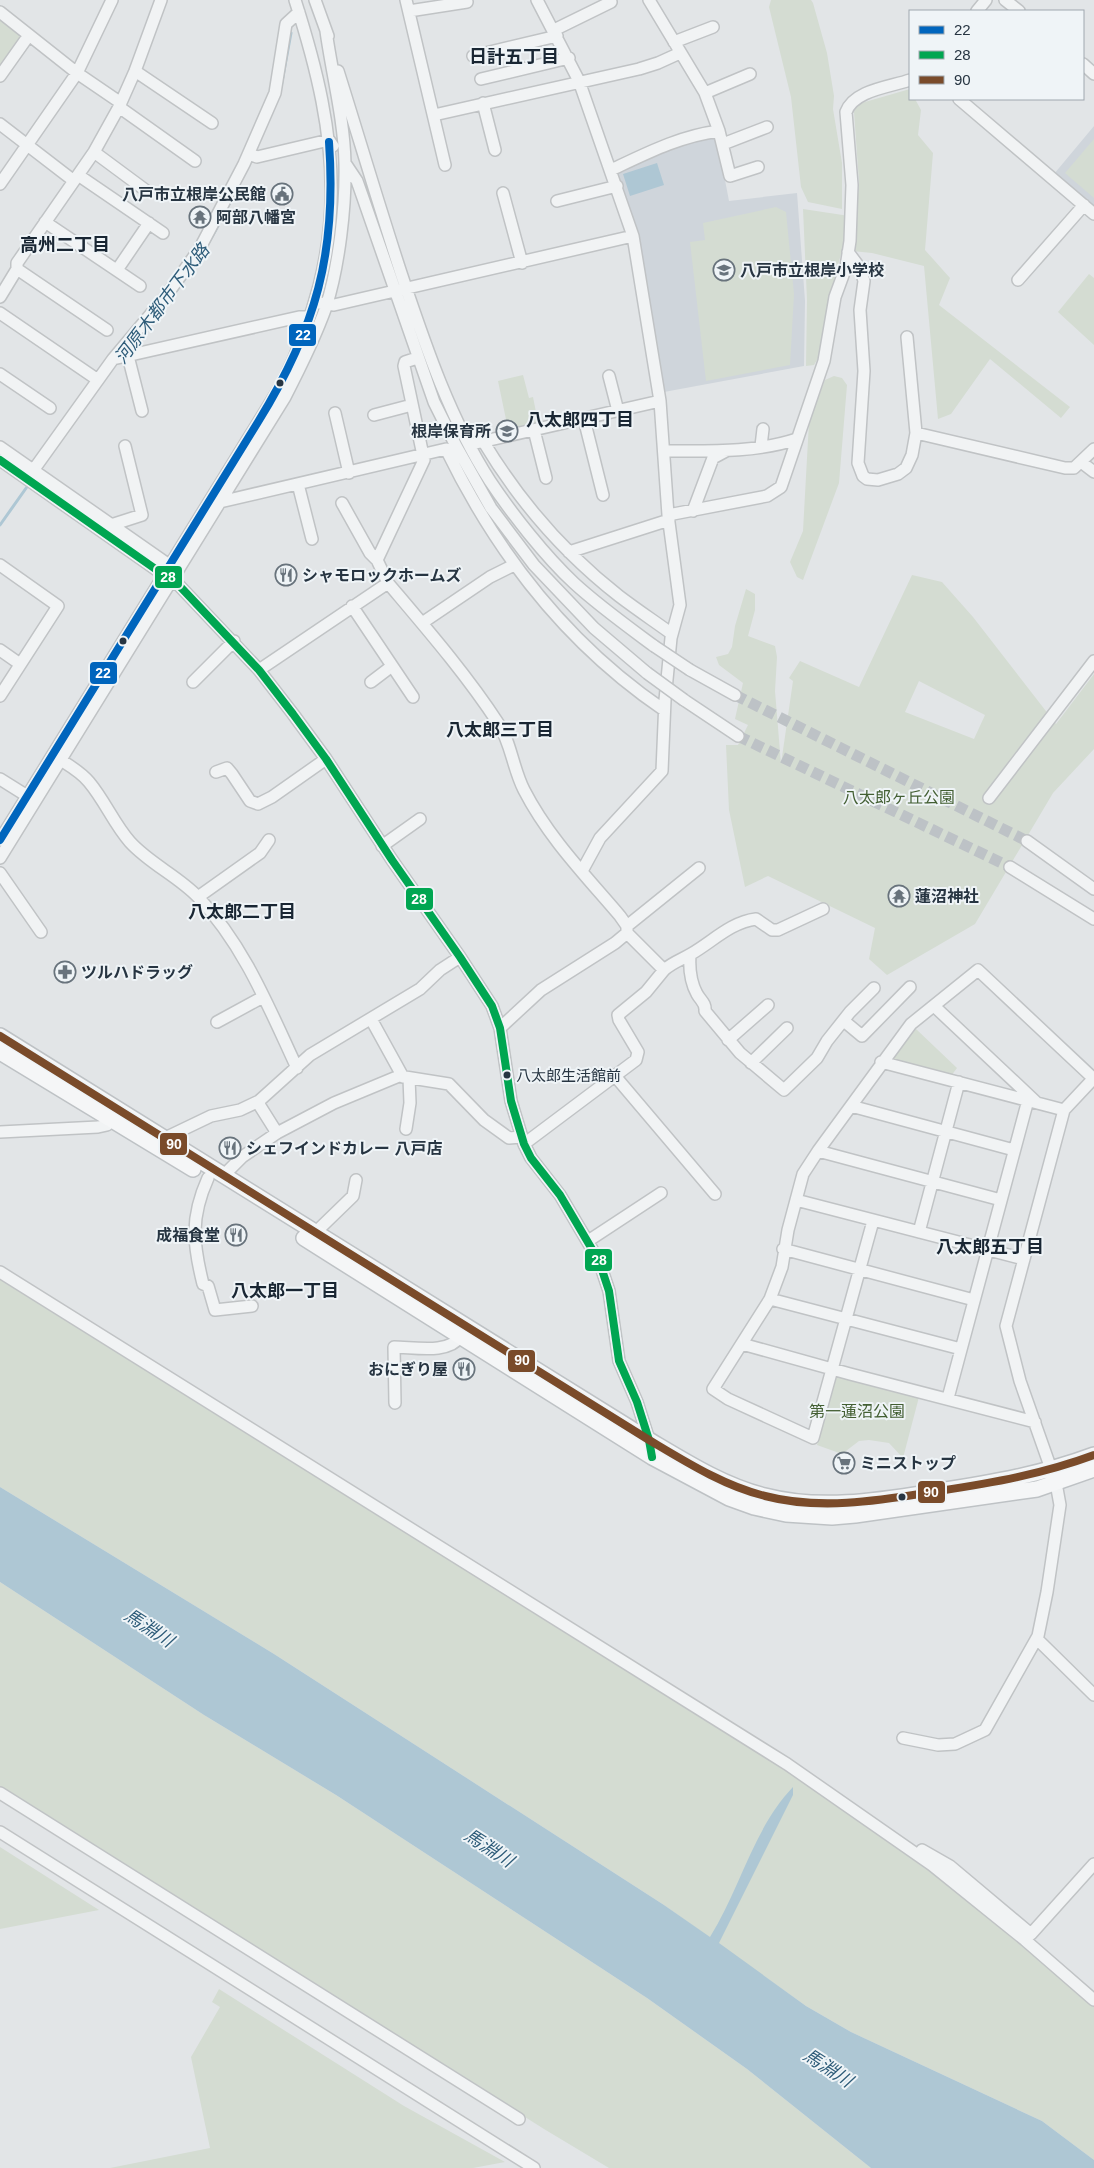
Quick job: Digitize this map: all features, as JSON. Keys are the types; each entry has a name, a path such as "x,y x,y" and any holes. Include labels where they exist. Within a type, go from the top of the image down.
{"main road":[{"path":"0,1036 649,1440 714,1477 738,1487 765,1496 838,1504 1015,1479 1054,1476 1094,1469"},
{"path":"0,1052 208,1178 652,1456 729,1498 754,1507 786,1514 832,1517 855,1515 1037,1489 1054,1476 1094,1455"}],"street":[{"path":"0,184 78,73 112,0"},
{"path":"17,269 17,263 94,152 120,105 135,71 161,0"},
{"path":"0,858 31,799 282,384 296,354 309,318 321,303 331,216 332,179 329,140 318,77 295,0"},
{"path":"315,0 326,31 401,291 418,358 442,417 492,508 534,565 594,628 647,673 738,736"},
{"path":"444,165 434,115 407,6 467,2 466,0"},
{"path":"537,0 580,81 633,236 660,401 669,518 680,604 672,634 664,710 662,771 600,838 582,872"},
{"path":"649,0 705,93 723,144 730,176 758,167"},
{"path":"978,10 986,0"},
{"path":"1005,0 1018,10"},
{"path":"474,56 556,33 611,2"},
{"path":"0,12 195,161"},
{"path":"30,475 98,380 166,296 200,248 249,154 275,93 286,24 299,12"},
{"path":"674,42 713,28"},
{"path":"169,573 220,502 285,397 308,353 321,303 338,252 345,164 342,125 326,31"},
{"path":"0,76 30,35"},
{"path":"434,115 639,69 680,53"},
{"path":"481,79 569,58"},
{"path":"1084,65 1094,74"},
{"path":"135,71 212,123"},
{"path":"705,93 750,74"},
{"path":"569,552 693,511 767,496 781,487 824,361 836,297 846,267 852,185 846,112 848,104 860,96 909,80"},
{"path":"960,100 1094,214"},
{"path":"483,103 495,150"},
{"path":"0,124 76,178 163,233"},
{"path":"723,144 767,127"},
{"path":"611,170 669,143 696,134 719,131"},
{"path":"249,154 257,157 329,140"},
{"path":"329,140 357,181 442,388 469,444 490,481 551,558 574,583 654,646 690,670 735,695"},
{"path":"94,152 148,192"},
{"path":"557,201 616,186"},
{"path":"503,193 522,263"},
{"path":"1018,280 1084,205"},
{"path":"45,222 140,286"},
{"path":"116,270 148,223"},
{"path":"321,303 334,305 401,291 633,236"},
{"path":"848,252 860,268 864,281 860,310 864,371 858,463 863,476 867,479 889,478 906,468 912,455 916,433 907,337"},
{"path":"0,297 4,279 17,269"},
{"path":"17,269 106,330"},
{"path":"0,313 98,380"},
{"path":"113,360 299,317 309,318"},
{"path":"128,356 142,412"},
{"path":"377,560 424,455 412,405 405,362 418,358"},
{"path":"0,374 50,408"},
{"path":"608,376 618,411"},
{"path":"469,444 660,401"},
{"path":"374,416 412,405"},
{"path":"335,413 349,472"},
{"path":"584,419 603,495"},
{"path":"761,446 763,429"},
{"path":"534,430 546,478"},
{"path":"916,433 1065,468 1074,468 1094,450"},
{"path":"664,452 726,450 781,444 797,439"},
{"path":"483,441 517,493 569,552 619,596 672,634"},
{"path":"111,524 142,515 125,446"},
{"path":"0,447 30,475 169,573"},
{"path":"220,502 446,449 465,488 514,565 555,615 588,650 629,686 664,710"},
{"path":"693,511 713,458 726,450"},
{"path":"0,460 30,475 111,524 169,573 234,642 259,670 326,759 382,846 460,957 492,1006 500,1028 511,1101 523,1140 531,1158 560,1195 599,1261 610,1291 619,1361 637,1402 652,1456"},
{"path":"1080,462 1094,472"},
{"path":"298,484 312,539"},
{"path":"342,503 370,553 377,560 388,583 422,623 500,724 523,789 552,836 627,929 664,970"},
{"path":"0,565 58,606 0,696"},
{"path":"422,623 490,576 514,565"},
{"path":"259,670 388,583"},
{"path":"352,606 413,697"},
{"path":"193,682 234,642"},
{"path":"0,650 20,664"},
{"path":"989,798 1094,661"},
{"path":"370,682 392,666"},
{"path":"57,757 78,770 91,784 110,816 137,850 198,897 245,958 297,1068"},
{"path":"216,772 226,768 250,802 258,804 272,797 326,759"},
{"path":"0,778 31,799"},
{"path":"0,840 31,799"},
{"path":"382,846 420,819"},
{"path":"198,897 260,853 269,840"},
{"path":"1027,841 1094,889"},
{"path":"500,1028 541,990 615,943 627,929 699,868"},
{"path":"1010,868 1094,919"},
{"path":"0,873 41,932"},
{"path":"223,1176 242,1157 276,1133 334,1103 399,1076 449,1084 484,1120 509,1138 523,1140 636,1060 638,1052 618,1015 646,992 674,961 690,955 720,934 748,920 756,919 772,930 778,930 823,909"},
{"path":"690,955 690,978 697,994 705,1005 705,1011 728,1040 784,1090 817,1058 827,1041 850,1012 874,988"},
{"path":"164,1139 211,1116 240,1110 259,1102 328,1043 420,989 440,970 460,957"},
{"path":"873,1220 813,1438 728,1399 713,1390 770,1299 782,1267 784,1249 803,1174 881,1062 912,1024 978,970 1094,1078 1064,1110 1006,1326 1020,1381 1054,1476 1060,1506 1047,1592 1036,1639 985,1730 955,1744 938,1745 903,1738"},
{"path":"844,1021 862,1036 910,987"},
{"path":"217,1022 263,997"},
{"path":"728,1040 768,1006"},
{"path":"934,1006 1032,1102"},
{"path":"371,1019 406,1077 410,1103 406,1129"},
{"path":"751,1062 787,1028"},
{"path":"881,1062 1064,1110"},
{"path":"615,1076 715,1194"},
{"path":"919,1232 959,1082"},
{"path":"259,1102 276,1133"},
{"path":"948,1398 1014,1150 1032,1102"},
{"path":"851,1106 1014,1150"},
{"path":"0,1132 98,1127 107,1125 111,1120"},
{"path":"818,1151 1001,1200"},
{"path":"208,1178 194,1230 195,1249 203,1284 208,1286 215,1310 252,1306"},
{"path":"316,1234 353,1196 356,1180"},
{"path":"588,1241 662,1193"},
{"path":"796,1200 1024,1259"},
{"path":"784,1249 974,1300"},
{"path":"0,1272 787,1764 932,1865 1094,2000"},
{"path":"770,1299 961,1349"},
{"path":"395,1403 394,1347 441,1348 451,1346 461,1336"},
{"path":"742,1344 1034,1422"},
{"path":"1036,1639 1094,1695"},
{"path":"0,1793 520,2119"},
{"path":"0,1832 534,2168"},
{"path":"891,1836 901,1839 950,1866 1031,1934 1094,1864"}],"shaded area":[{"path":"1094,126 1094,208 1054,174"},
{"name":"八戸市立根岸小学校","path":"703,136 717,138 729,201 797,193 805,301 804,366 664,392 639,239 617,172 676,145"}],"green space":[{"path":"771,0 811,0 813,3 827,53 834,96 833,109 842,163 842,209 808,202 801,187 791,97 769,7"},
{"path":"0,16 25,35 0,70"},
{"path":"909,89 909,100 916,100 921,110 918,135 933,153 925,250 950,278 939,305 1070,407 1061,418 990,359 951,414 938,419 924,266 872,253 842,250 830,296 821,353 814,365 806,366 807,300 803,209 856,217 859,182 854,112 858,104"},
{"path":"1094,139 1094,198 1065,173"},
{"path":"776,207 786,212 794,294 790,365 706,381 690,242 705,240 703,223"},
{"path":"1089,274 1094,278 1094,345 1058,312"},
{"path":"523,375 529,398 533,397 538,422 508,429 498,381"},
{"path":"834,376 842,378 847,385 839,483 803,580 797,577 790,562 803,531 809,422 825,380"},
{"name":"八太郎ヶ丘公園","path":"912,575 942,582 973,617 1056,724 1094,674 1094,749 1053,793 975,924 887,975 869,959 875,928 768,876 745,887 729,810 726,745 738,745 748,725 735,719 743,683 719,665 716,657 728,654 732,647 735,626 746,589 755,594 755,610 748,636 775,646 777,657 775,691 781,764 793,681 789,678 800,661 859,687","holes":["919,681 985,715 974,739 905,712"]},
{"path":"916,1029 957,1068 951,1076 894,1061 892,1057"},
{"path":"0,1279 798,1777 935,1874 1094,2006 1094,2160 1042,2121 851,2032 806,2006 664,1905 274,1654 0,1487"},
{"name":"第一蓮沼公園","path":"841,1375 919,1397 903,1458 889,1443 869,1440 859,1441 842,1454 817,1445 835,1377"},
{"path":"0,1582 204,1715 336,1795 647,1998 747,2069 871,2168 609,2168 0,1787"},
{"path":"0,1847 99,1910 0,1929"},
{"path":"219,1989 404,2106 505,2162 473,2168 110,2168 210,2148 191,2057 220,2007 212,2002"}],"water":[{"path":"657,163 664,185 630,196 623,174"},
{"name":"馬淵川","path":"0,1487 274,1654 664,1905 710,1937 721,1918 758,1839 779,1803 793,1787 793,1795 719,1943 806,2006 851,2032 1042,2121 1094,2160 1094,2168 871,2168 747,2069 647,1998 336,1795 204,1715 0,1582"}],"waterway":[{"name":"河原木都市下水路","path":"281,87 291,33"},
{"name":"河原木都市下水路","path":"153,320 195,264 229,204"},
{"name":"河原木都市下水路","path":"0,525 29,484"}],"tunnel":[{"path":"735,695 1027,841"},
{"path":"738,736 1010,867"}],"transit line":[{"name":"22","path":"0,840 258,422 295,354 308,321 325,255 331,182 329,142"},
{"name":"28","path":"0,460 164,575 173,579 259,670 326,759 392,860 460,957 492,1006 500,1028 511,1101 524,1144 531,1158 560,1195 599,1261 609,1291 619,1361 637,1402 649,1440 652,1457"},
{"name":"90","path":"0,1036 649,1440 720,1480 750,1492 808,1503 896,1498 1037,1473 1094,1455"}],"place":[{"name":"八戸市立根岸公民館","path":"282,194"},
{"name":"阿部八幡宮","path":"200,217"},
{"name":"八戸市立根岸小学校","path":"724,270"},
{"name":"根岸保育所","path":"507,431"},
{"name":"シャモロックホームズ","path":"286,575"},
{"name":"蓮沼神社","path":"899,896"},
{"name":"ツルハドラッグ","path":"65,972"},
{"name":"八太郎生活館前","path":"507,1075"},
{"name":"シェフインドカレー 八戸店","path":"230,1148"},
{"name":"成福食堂","path":"236,1235"},
{"name":"おにぎり屋","path":"464,1369"},
{"name":"ミニストップ","path":"844,1463"}],"district":[{"name":"日計五丁目","path":"514,57"},
{"name":"高州二丁目","path":"65,245"},
{"name":"八太郎四丁目","path":"580,420"},
{"name":"八太郎三丁目","path":"500,730"},
{"name":"八太郎二丁目","path":"242,912"},
{"name":"八太郎五丁目","path":"990,1247"},
{"name":"八太郎一丁目","path":"285,1291"}]}
